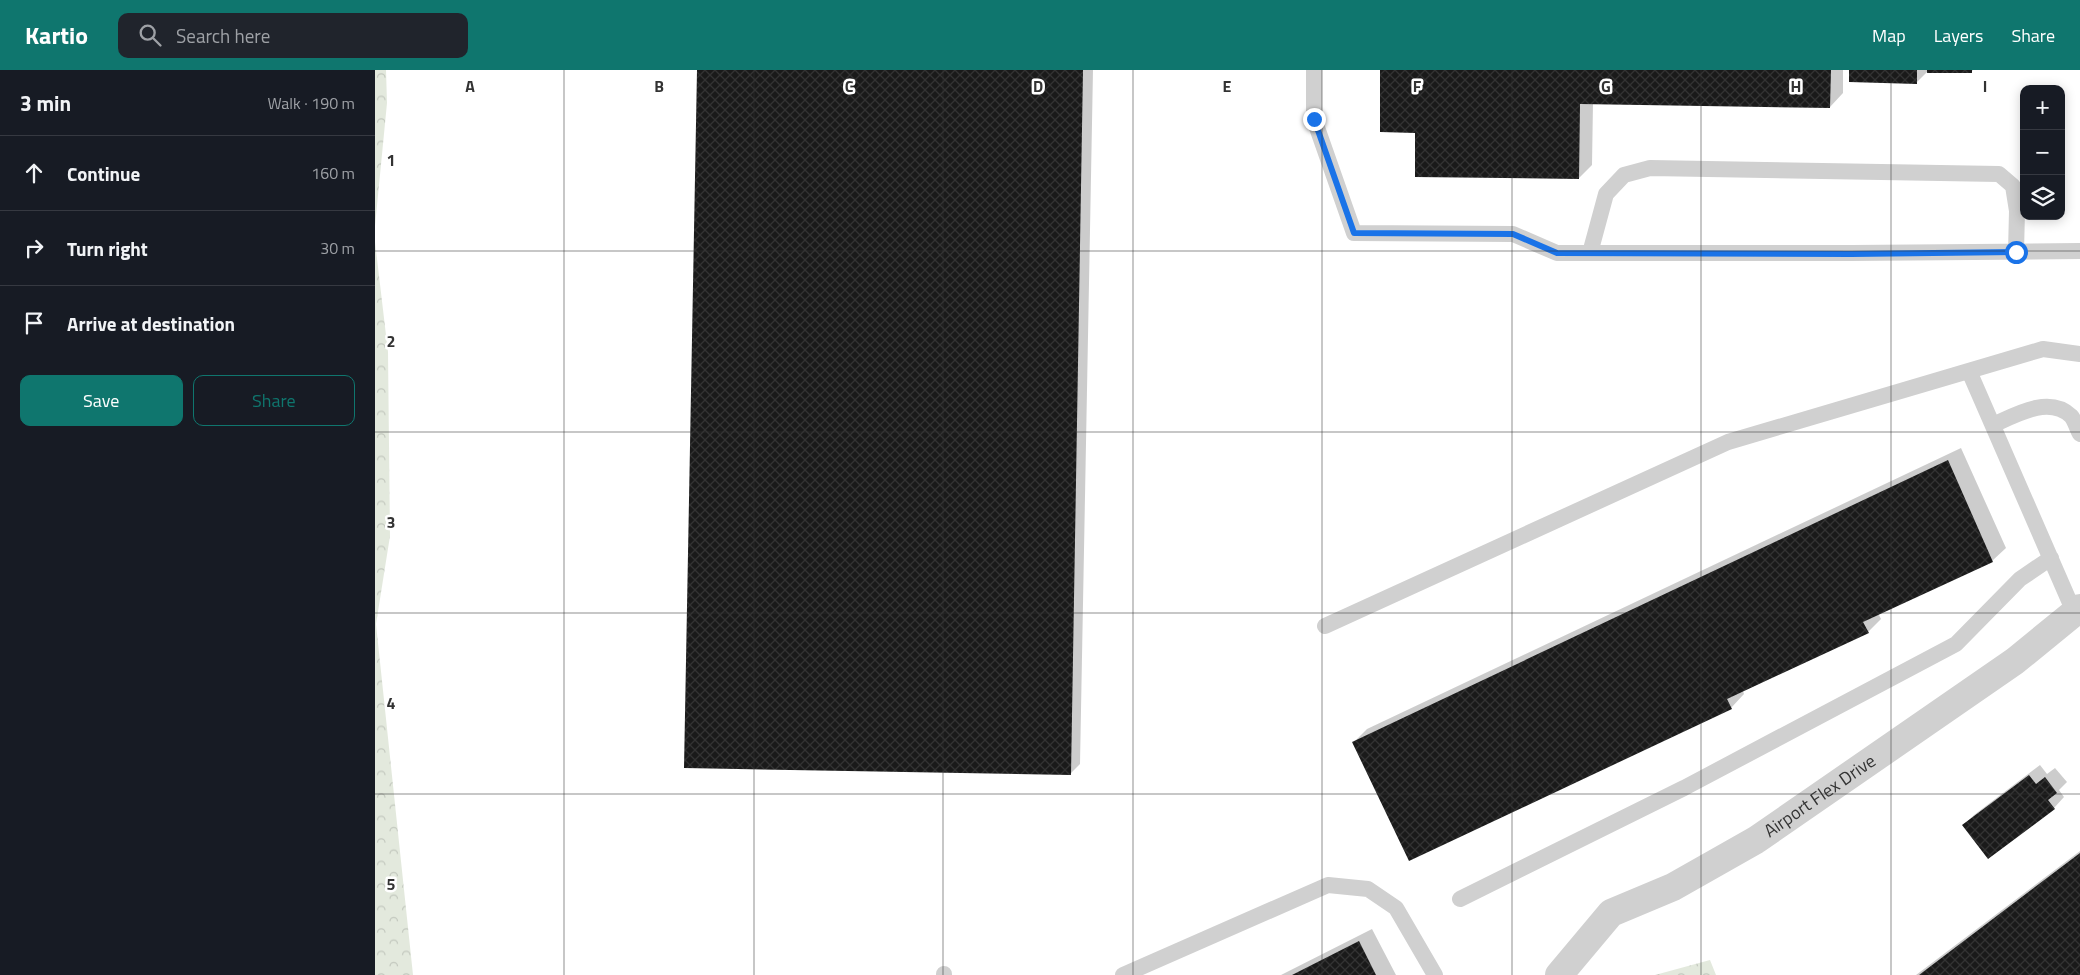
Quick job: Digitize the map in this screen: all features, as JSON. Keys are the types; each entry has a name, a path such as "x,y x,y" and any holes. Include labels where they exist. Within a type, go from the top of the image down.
{"street":[{"name":"Airport Flex Drive","path":"1559,975 1611,913 1673,887 1756,840 2015,661 2077,610"}],"lane":[{"path":"1314,70 1314,119 1354,233 1513,234 1557,253 1851,254 2080,251"},
{"path":"1590,253 1606,194 1624,175 1650,168 1999,174 2013,186 2017,211 2016,252"},
{"path":"1325,626 1728,442 2043,349 2080,354"},
{"path":"1969,371 2051,558 2077,610"},
{"path":"1993,425 2031,409 2056,408 2072,417 2080,434"},
{"path":"1460,899 1684,788 1956,644 2019,579 2051,558"},
{"path":"1123,975 1328,885 1368,889 1397,908 1435,975"}],"green space":[{"path":"375,70 386,70 387,103 375,226"},
{"path":"375,242 388,352 390,536 376,624 413,975 375,975"},
{"path":"1710,960 1716,975 1655,975"}],"building":[{"path":"697,70 1083,70 1071,775 684,768"},
{"path":"1380,70 1831,70 1830,108 1580,104 1579,179 1415,177 1415,133 1380,132"},
{"path":"1849,70 1917,70 1917,84 1849,82"},
{"path":"1927,70 1972,70 1972,73 1927,73"},
{"path":"1948,460 1993,562 1863,622 1869,633 1727,699 1732,709 1409,861 1352,742"},
{"path":"2029,775 2036,784 2045,777 2057,793 2048,800 2055,809 1988,859 1962,825"},
{"path":"2080,853 2080,975 1919,975"},
{"path":"1359,941 1376,975 1292,975"}],"route":[{"path":"1314,119 1354,233 1513,234 1557,253 1851,254 2016,252"}]}
